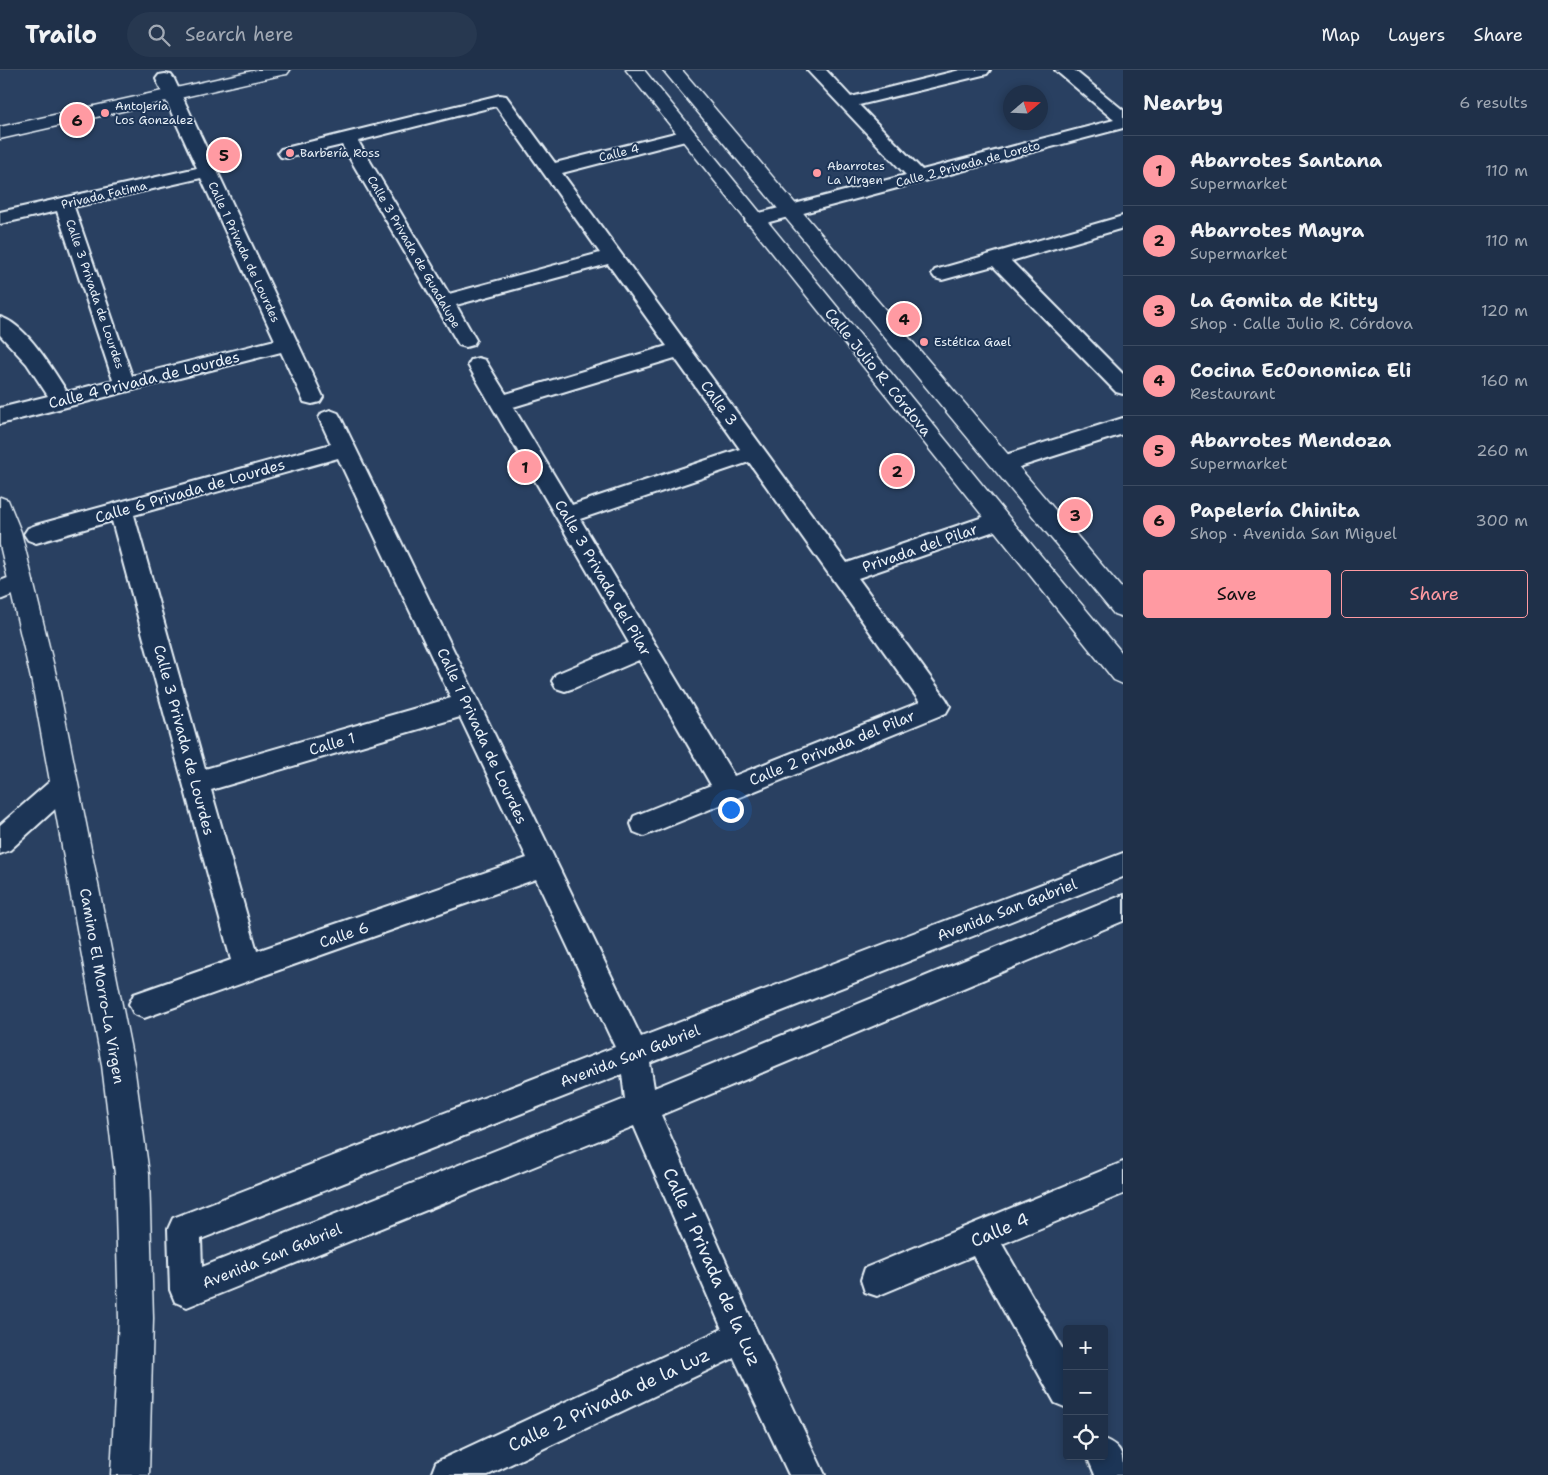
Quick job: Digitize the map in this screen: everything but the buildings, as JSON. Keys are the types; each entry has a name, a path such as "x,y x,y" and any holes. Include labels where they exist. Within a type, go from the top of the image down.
{"street":[{"path":"0,133 168,87 205,70"},
{"path":"0,116 281,70"},
{"name":"Calle Julio R. Córdova","path":"635,70 998,521 1123,673"},
{"path":"672,70 1123,607"},
{"path":"816,70 918,177"},
{"path":"847,103 981,70"},
{"path":"1064,70 1123,118"},
{"name":"Calle 1 Privada de Lourdes","path":"168,87 312,397"},
{"name":"Calle 3","path":"347,138 500,100 938,706"},
{"name":"Calle 2 Privada de Loreto","path":"755,220 1123,123"},
{"name":"Calle 4","path":"551,170 687,135"},
{"path":"287,153 347,138"},
{"name":"Calle 3 Privada de Guadalupe","path":"347,138 466,340"},
{"name":"Privada Fatima","path":"0,218 207,171"},
{"name":"Calle 3 Privada de Lourdes","path":"64,204 125,385"},
{"path":"942,274 1123,222"},
{"path":"443,302 613,256"},
{"path":"997,258 1123,387"},
{"path":"0,324 17,338 43,369 61,400"},
{"name":"Calle 4 Privada de Lourdes","path":"0,416 287,344"},
{"path":"502,403 680,349"},
{"name":"Calle 3 Privada del Pilar","path":"478,365 728,790"},
{"name":"Calle 1 Privada de Lourdes","path":"330,418 634,1054"},
{"path":"1004,464 1123,426"},
{"name":"Calle 6 Privada de Lourdes","path":"36,534 344,448"},
{"path":"567,515 755,452"},
{"name":"Camino El Morro-La Virgen","path":"0,506 9,532 10,586 45,683 118,1065 132,1174 136,1318 130,1475"},
{"name":"Calle 3 Privada de Lourdes","path":"121,511 247,968"},
{"name":"Privada del Pilar","path":"842,574 998,521"},
{"path":"565,681 643,648"},
{"name":"Calle 1","path":"196,783 467,704"},
{"name":"Calle 2 Privada del Pilar","path":"644,824 938,706"},
{"path":"0,842 64,785"},
{"name":"Calle 6","path":"144,1004 543,865"},
{"name":"Avenida San Gabriel","path":"1123,865 184,1229 187,1290 642,1108 1123,908"},
{"name":"Calle 1 Privada de la Luz","path":"634,1054 642,1108 742,1337 807,1475"},
{"name":"Calle 4","path":"877,1280 1123,1178"},
{"path":"981,1238 1063,1384"},
{"name":"Calle 2 Privada de la Luz","path":"449,1475 742,1337"},
{"path":"1106,1460 1114,1475"}],"place":[{"name":"Antojería Los Gonzalez","path":"105,113"},
{"name":"Papelería Chinita","path":"77,120"},
{"name":"Barbería Ross","path":"290,153"},
{"name":"Abarrotes Mendoza","path":"224,155"},
{"name":"Abarrotes La Virgen","path":"817,173"},
{"name":"Cocina Ec0onomica Eli","path":"904,319"},
{"name":"Estética Gael","path":"924,342"},
{"name":"Abarrotes Santana","path":"525,467"},
{"name":"Abarrotes Mayra","path":"897,471"},
{"name":"La Gomita de Kitty","path":"1075,515"}]}
